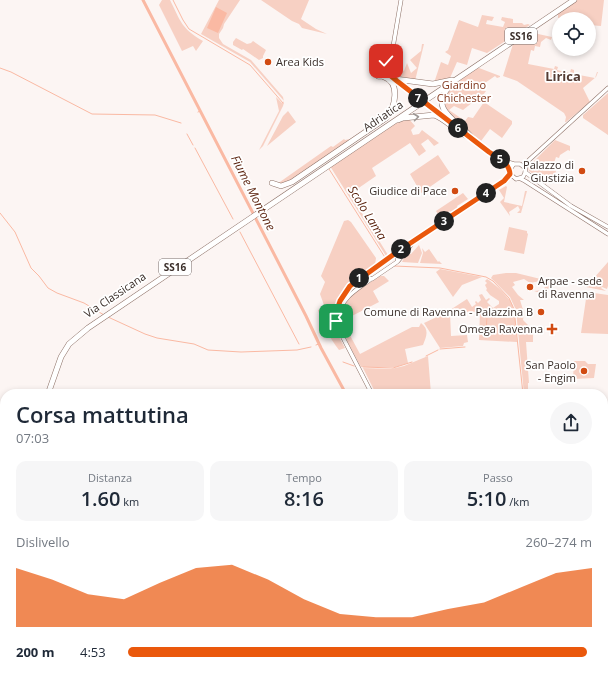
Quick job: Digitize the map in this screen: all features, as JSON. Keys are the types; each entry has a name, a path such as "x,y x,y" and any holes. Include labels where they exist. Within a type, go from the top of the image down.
{"highway":[{"name":"Adriatica","path":"276,200 571,0"},
{"name":"Adriatica","path":"331,163 407,110 574,0"},
{"path":"272,183 279,186 287,184 386,118 393,106 395,95 394,86 391,81 385,77"},
{"name":"SS16","path":"396,80 433,84 452,81"},
{"name":"SS16","path":"452,81 444,94 442,106 446,114 463,128 472,138"},
{"path":"372,128 407,110"},
{"name":"SS16","path":"369,138 403,118 430,115 439,117 464,135 472,138"},
{"path":"283,194 316,170 332,155"},
{"name":"Adriatica","path":"242,222 325,166"},
{"name":"Via Classicana","path":"48,389 57,365 69,344 109,312 242,222"}],"main road":[{"path":"386,62 393,46 401,0"},
{"path":"396,80 376,76 372,70 374,65 377,62 386,62 390,67 390,72 396,80 441,116 504,162 510,169"},
{"path":"385,77 390,72"},
{"path":"504,162 520,164 529,160 608,88"},
{"path":"520,179 524,176 529,160"},
{"path":"369,389 340,331 336,316 340,301 350,286 367,273 504,181 510,174 510,169 514,164"},
{"path":"520,164 525,170 567,203 608,227"},
{"path":"510,174 514,178"},
{"path":"504,181 514,178 525,181 608,234"},
{"path":"536,188 534,186 536,182 540,182"},
{"path":"592,224 594,223 594,220"},
{"path":"596,227 596,224 600,223"},
{"path":"340,331 339,312 344,302 352,293 392,266 418,239"},
{"path":"388,258 396,256 398,260"},
{"path":"367,273 368,277 372,279"}],"green space":[{"path":"162,0 170,0 182,24 203,41 196,51 193,46 182,51 159,5"},
{"path":"219,0 240,0 224,24 219,34 219,38 223,44 251,60 283,97 284,101 250,62 201,34"},
{"path":"261,0 309,0 301,19 327,34 302,28 299,24 292,21"},
{"path":"577,0 604,0 601,26 596,26 596,12 559,12"},
{"path":"482,15 494,17 492,21 487,20 486,24 503,27 505,22 501,20 502,17 513,19 513,23 530,25 487,53 472,48 467,65 457,62 450,78 434,83 441,62 448,65 451,56 445,52 448,50 459,20 478,27"},
{"path":"533,30 538,34 552,37 551,40 546,38 541,42 540,47 535,46 534,51 531,50 528,64 554,69 555,66 558,67 557,70 570,73 571,69 574,70 574,74 595,78 583,88 590,102 565,122 566,117 564,113 517,81 503,76 513,44"},
{"path":"236,38 247,44 253,41 266,50 263,58 259,60 243,49 242,50 233,45"},
{"path":"422,44 424,44 415,81 400,79 393,76 389,60 395,48 392,61 394,70 397,73 400,69 404,71 407,63 411,73 417,68 410,60 421,51"},
{"name":"Giardino Chichester","path":"479,68 500,77 497,78 495,76 482,85 481,88 486,91 480,99 478,98 463,110 454,106 449,110 465,121 468,117 473,118 484,102 512,121 512,124 502,138 490,129 481,141 447,114 443,100 452,84"},
{"path":"608,93 608,135 583,118 583,115"},
{"path":"276,97 282,103 284,101 283,106 263,146 259,150 279,111"},
{"path":"288,111 296,122 267,146 283,116"},
{"path":"386,115 291,180 284,184 277,184 331,146 333,147 344,139 350,139"},
{"path":"409,119 415,126 411,130 413,135 419,134 422,130 439,143 434,146 428,139 421,144 426,151 419,156 410,143 372,168 376,176 350,194 388,255 386,256 330,166 398,122"},
{"path":"555,140 570,146 570,151 568,150 560,155 559,158 556,157 552,169 556,171 553,180 546,184 529,171 528,167"},
{"path":"438,155 450,173 421,193 410,174"},
{"path":"506,186 504,202 522,206 525,191 527,191 521,213 517,213 520,210 518,206 509,212 510,216 500,202 504,198 499,190"},
{"path":"463,193 468,199 457,206 459,210 452,214 450,211 440,217 436,211"},
{"path":"348,220 351,222 376,258 375,265 353,278 348,283 343,289 336,303 334,317 335,325 345,348 339,350 332,341 318,310 325,308 320,294 325,282 321,276 344,221"},
{"path":"509,227 527,231 528,234 524,254 504,250"},
{"path":"419,245 422,253 418,263 402,262 406,254 411,254"},
{"path":"422,248 425,252 429,249 438,262 439,261 442,264 420,263 423,253"},
{"path":"608,262 608,286 607,289 601,288 606,291 586,287"},
{"path":"440,269 482,277 462,285 453,297 436,272"},
{"path":"516,273 545,280 530,283 524,279 513,282 515,285 512,287 524,300 520,300 524,313 523,320 528,325 530,332 534,331 535,334 533,334 533,342 526,342 529,383 528,389 524,389 516,310 510,297 491,278 493,275"},
{"path":"380,276 384,276 389,281 373,291 379,302 348,318 351,324 348,326 342,313 347,301 351,296"},
{"path":"487,279 508,297 512,304 517,342 479,340 480,312 486,312 486,338 487,312 510,311 450,310 467,299 472,307 476,304 476,301 478,303 481,300 479,295 482,294 486,300 489,298 490,299 487,302 493,308 499,304 499,301 490,295 486,290 485,285 487,283 485,281"},
{"path":"545,280 553,282 546,292 540,293 534,291 544,290 545,286 543,285"},
{"path":"587,292 608,295 608,334 581,333"},
{"path":"450,313 451,336 467,335 468,342 464,343 463,346 440,348 424,323 441,315"},
{"path":"342,316 346,325 345,326 360,354 412,327 419,327 421,323 426,328 426,336 423,345 405,349 408,363 396,367 361,367 345,335"},
{"path":"428,356 431,389 374,389 363,368 391,369 404,366"},
{"name":"San Paolo - Engim","path":"574,361 585,361 588,364 596,364 594,378 573,379"}],"shaded area":[{"path":"216,7 227,13 218,33 207,28"}],"waterway":[{"name":"Fiume Montone","path":"143,0 343,389"},
{"name":"Scolo Lama","path":"173,0 189,29 250,65 283,103"},
{"path":"0,68 11,72 92,114 155,115 181,123"},
{"path":"187,134 193,145"},
{"path":"195,148 233,219"},
{"name":"Scolo Lama","path":"329,169 386,259"},
{"path":"0,213 15,232 31,268 48,288 84,303 104,315"},
{"path":"240,232 299,344"},
{"name":"Scolo Lama","path":"394,266 440,268 486,277 493,281 509,298 514,309 522,389"},
{"path":"452,311 510,311"},
{"path":"486,338 487,312"},
{"path":"108,317 157,338 194,344 208,350 241,352 297,350 311,347"},
{"path":"440,349 465,347"},
{"path":"426,356 438,350"},
{"path":"343,362 354,366"},
{"path":"363,367 393,368 412,362"}],"place":[{"name":"Area Kids","path":"268,62"},
{"name":"Palazzo di Giustizia","path":"582,171"},
{"name":"Giudice di Pace","path":"455,191"},
{"name":"Arpae - sede di Ravenna","path":"530,287"},
{"name":"Comune di Ravenna - Palazzina B","path":"541,312"},
{"name":"Omega Ravenna","path":"552,329"},
{"name":"San Paolo - Engim","path":"584,371"}],"district":[{"name":"Lirica","path":"563,76"}],"route":[{"path":"336,321 337,310 344,293 358,279 504,181 510,174 509,166 391,76 390,67 386,61"}]}
